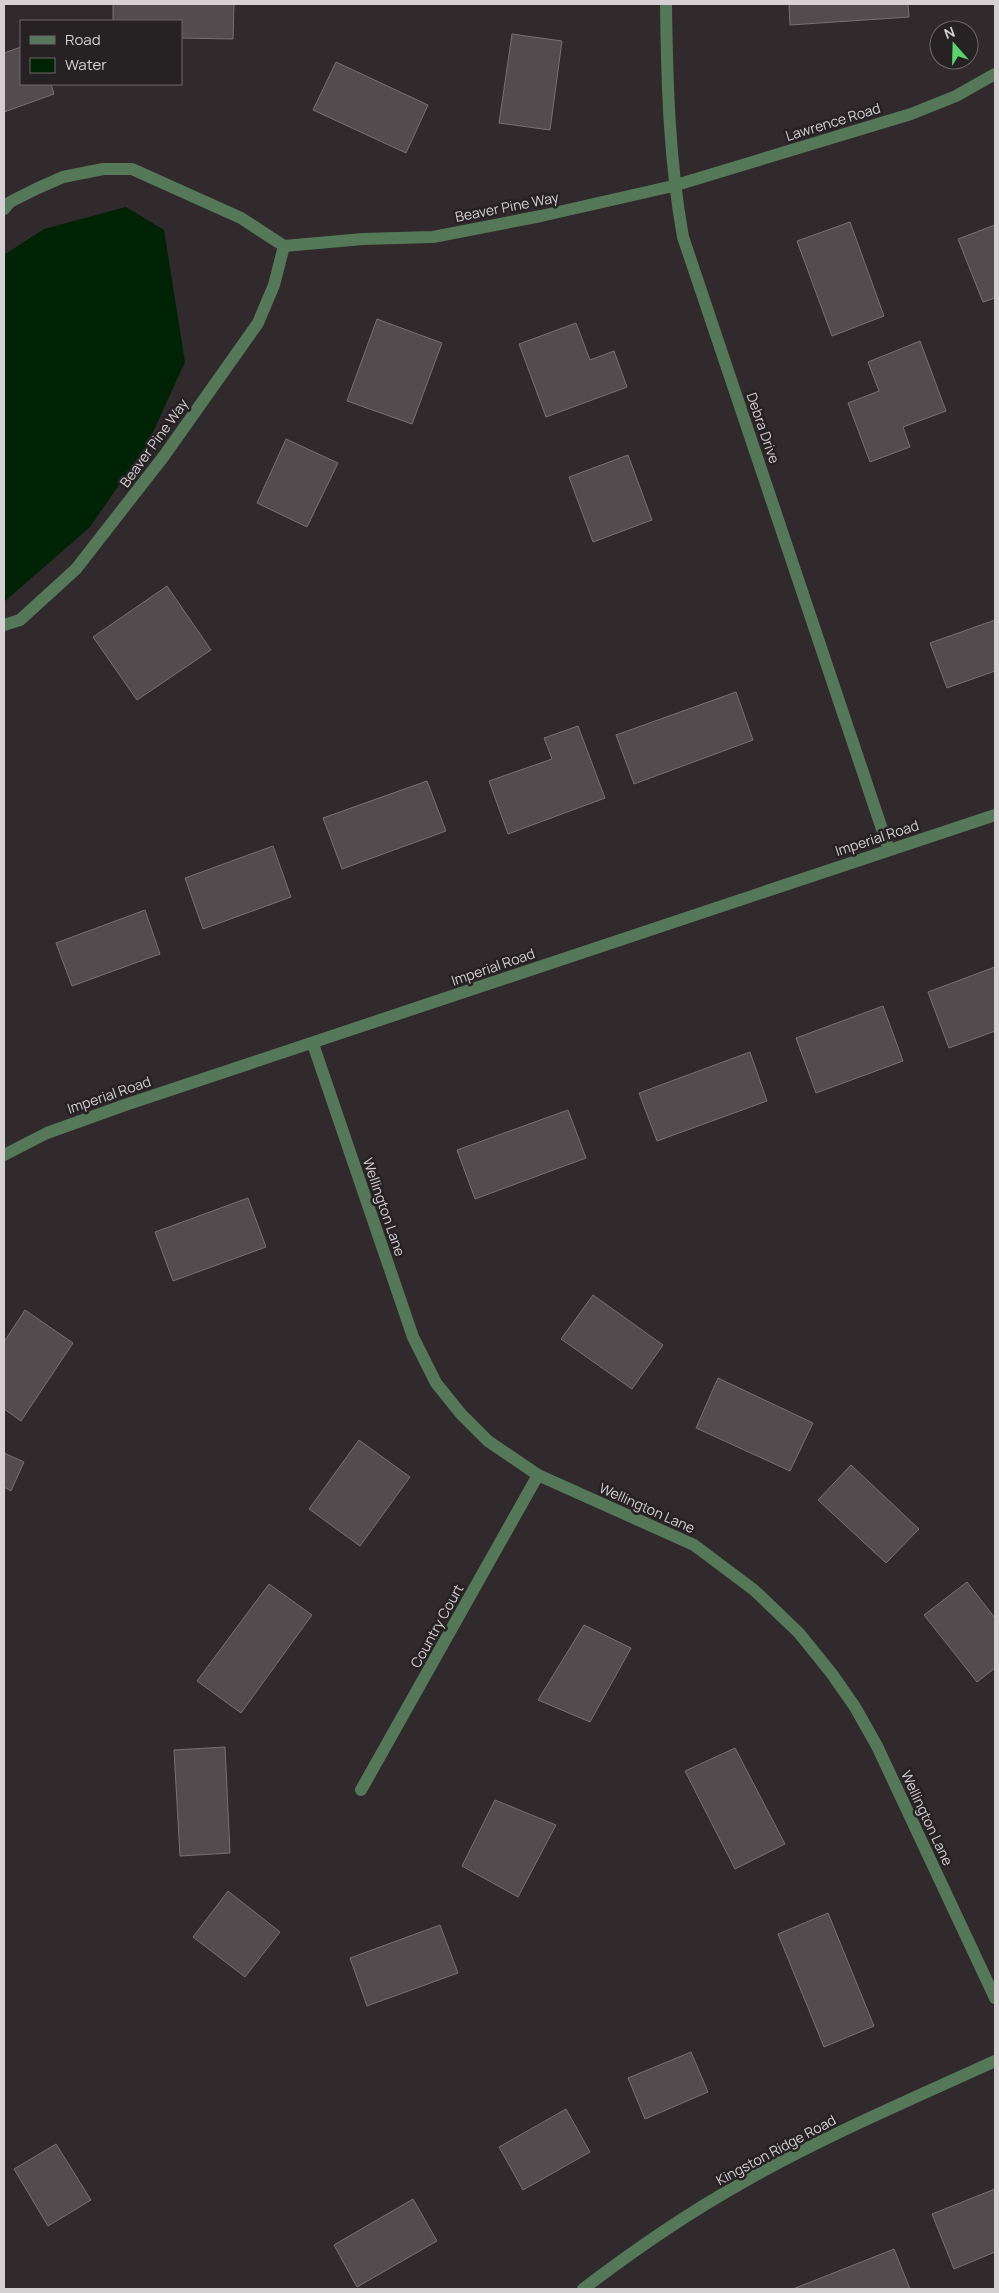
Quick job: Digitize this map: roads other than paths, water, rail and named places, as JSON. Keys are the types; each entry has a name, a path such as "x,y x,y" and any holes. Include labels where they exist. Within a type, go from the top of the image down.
{"street":[{"name":"Debra Drive","path":"666,4 668,119 674,186 683,237 889,850"},
{"name":"Lawrence Road","path":"674,186 911,114 956,96 995,74"},
{"path":"4,209 10,202 63,177 103,169 132,169 241,218 284,246"},
{"name":"Beaver Pine Way","path":"4,625 20,620 76,569 164,456 258,323 274,285 284,246 363,239 433,236 540,216 674,186"},
{"name":"Imperial Road","path":"4,1155 56,1130 995,815"},
{"name":"Wellington Lane","path":"313,1044 413,1337 436,1383 461,1414 488,1441 538,1476 694,1545 754,1590 799,1633 855,1707 877,1746 995,1998"},
{"name":"Country Court","path":"362,1790 538,1476"},
{"name":"Kingston Ridge Road","path":"583,2289 680,2220 740,2184 864,2121 995,2060"}],"water":[{"path":"126,207 164,230 185,362 148,443 90,527 4,602 4,255 44,229"}]}
